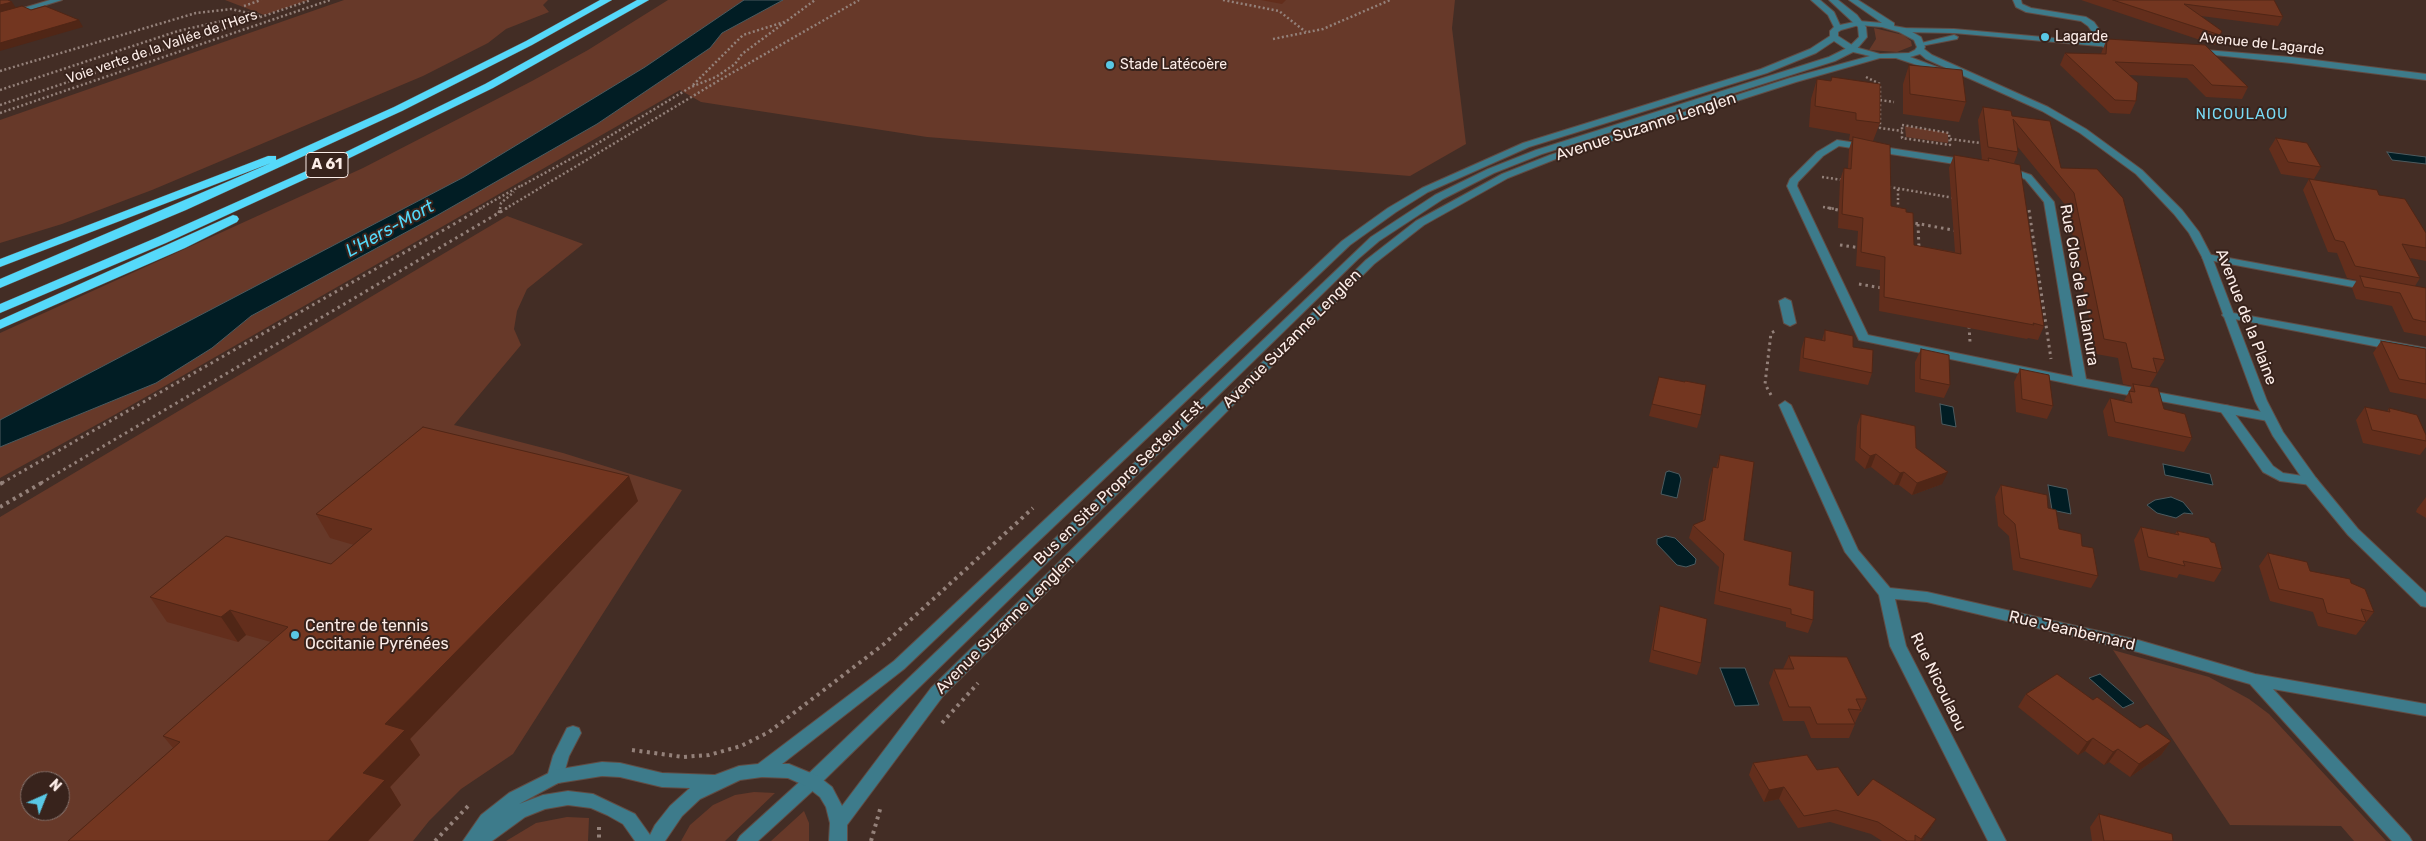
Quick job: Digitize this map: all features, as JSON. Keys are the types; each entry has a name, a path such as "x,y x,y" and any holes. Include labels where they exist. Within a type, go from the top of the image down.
{"highway":[{"name":"A 61","path":"0,284 182,208 354,129 529,43 607,0"},
{"name":"A 61","path":"0,309 224,212 417,122 548,55 644,0"},
{"path":"0,325 190,240 324,174 417,122"},
{"path":"0,263 244,168 354,129"}],"street":[{"path":"0,18 55,0"},
{"path":"1815,0 1831,14 1836,32 1852,50 1880,56 1899,57 1914,54 1920,47 1974,34"},
{"path":"1833,0 1860,23 1899,30 1954,31 2131,47"},
{"path":"1853,0 1899,30"},
{"path":"2017,0 2019,5 2029,10 2083,19 2091,24 2107,46"},
{"path":"1836,32 1860,23"},
{"path":"1852,50 1863,37 1860,23"},
{"name":"Avenue de la Plaine","path":"1899,30 1915,37 1920,47 1929,57 2061,118 2105,146 2138,172 2178,212 2194,232 2207,257 2268,418 2311,481 2354,532 2426,602"},
{"name":"Avenue Suzanne Lenglen","path":"762,770 899,665 1346,243 1392,210 1443,182 1526,145 1764,71 1813,51 1836,32"},
{"name":"Bus en Site Propre Secteur Est","path":"746,841 812,780 1354,257 1405,218 1439,197 1492,171 1539,152 1827,60 1852,50"},
{"name":"Avenue de Lagarde","path":"2182,50 2291,60 2426,77"},
{"name":"Avenue Suzanne Lenglen","path":"839,823 937,692 1370,262 1420,224 1454,202 1505,176 1553,157 1792,80 1880,56"},
{"name":"Avenue de la Plaine","path":"1899,57 1996,87"},
{"path":"1979,165 1837,143 1831,145 1793,181 1792,186 1800,204 1863,338 2268,418"},
{"name":"Rue Clos de la Llanura","path":"1997,167 2028,177 2049,202 2080,382"},
{"path":"2207,257 2378,289"},
{"path":"1785,301 1785,326"},
{"path":"2228,315 2426,352"},
{"name":"Rue Nicoulaou","path":"1784,406 1852,552 1886,593 1898,646 1997,841"},
{"path":"2225,409 2268,469 2280,477 2311,481"},
{"name":"Rue Jeanbernard","path":"1886,593 1927,597 2138,646 2255,680 2426,710"},
{"path":"2255,680 2403,841"},
{"path":"555,777 561,756 574,733"},
{"path":"472,841 487,820 508,803 535,786 555,777 602,769 620,770 662,780 716,782"},
{"path":"656,841 661,830 676,811 694,794 716,782 739,773 762,770 789,771 812,780 826,792 834,806 839,823 838,841"},
{"path":"478,841 493,828 519,812 543,802 568,798 593,801 613,810 629,819 645,841"}],"path":[{"path":"244,6 261,0"},
{"path":"0,105 311,0"},
{"name":"Voie verte de la Vallée de l'Hers","path":"0,113 330,0"},
{"path":"0,484 585,151 691,88 717,79 735,64 742,54 815,0"},
{"path":"0,507 499,214 717,79 859,0"},
{"path":"1223,0 1279,11 1307,33"},
{"path":"1273,39 1307,33 1342,22 1390,0"},
{"path":"0,71 196,13 231,9 263,16"},
{"path":"0,90 178,31 243,16 263,16"},
{"path":"691,88 718,58 743,35 787,21"},
{"path":"1867,78 1880,84 1880,128"},
{"path":"1880,100 1894,102"},
{"path":"1902,125 1949,132 1950,146 1902,138 1902,131 1902,125"},
{"path":"1873,126 1902,131"},
{"path":"1950,138 1980,143"},
{"path":"1802,172 1850,181"},
{"path":"499,214 502,203 522,186"},
{"path":"1888,187 1956,198"},
{"path":"1898,189 1898,212"},
{"path":"1800,204 1850,212"},
{"path":"2029,209 2039,281 2047,320 2052,366 2056,368 2058,378"},
{"path":"2025,210 2052,212"},
{"path":"1905,221 1967,232"},
{"path":"1918,224 1919,250"},
{"path":"1818,240 1866,249"},
{"path":"2025,242 2035,244"},
{"path":"2030,279 2039,281"},
{"path":"1836,280 1884,289"},
{"path":"2038,318 2047,320"},
{"path":"1969,324 1971,351"},
{"path":"1784,406 1775,402 1765,384 1772,333 1785,326"},
{"path":"942,724 981,680"},
{"path":"599,841 600,827"}],"shaded area":[{"path":"225,0 309,0 264,15"},
{"path":"344,0 548,0 543,5 549,12 506,29 488,43 423,76 152,190 62,224 0,243 0,120"},
{"path":"668,0 744,0 645,67 464,177 0,420 0,333 363,168 532,81 588,50"},
{"name":"Stade Latécoère","path":"783,0 1455,0 1452,28 1466,144 1410,176 927,137 701,102 680,90 116,414 0,478 0,447 156,383 212,348 251,316 436,216 597,124 710,48 722,33"},
{"path":"1874,28 1903,35 1911,41 1912,46 1897,52 1869,50 1876,39"},
{"path":"1905,126 1948,133 1948,143 1906,137"},
{"name":"Centre de tennis Occitanie Pyrénées","path":"507,216 583,244 527,289 517,311 514,329 521,345 454,425 563,453 682,490 513,754 461,789 429,821 413,841 0,841 0,517"},
{"path":"2113,650 2209,677 2249,699 2269,714 2386,841 2354,841 2341,826 2230,825"},
{"path":"754,792 775,793 725,841 681,841 690,825 713,805 735,795"},
{"path":"804,811 809,823 809,841 771,841"},
{"path":"567,817 589,818 588,841 506,841 536,823"}],"water":[{"name":"L'Hers-Mort","path":"744,0 783,0 722,33 710,48 597,124 436,216 251,316 212,348 156,383 0,447 0,420 464,177 645,67"},
{"path":"2387,152 2426,157 2426,164 2392,160"},
{"path":"1940,404 1953,407 1956,427 1942,424"},
{"path":"2163,464 2210,474 2213,485 2165,475"},
{"path":"1666,472 1679,474 1681,479 1677,498 1661,494"},
{"path":"2048,485 2067,489 2071,514 2052,510"},
{"path":"2171,497 2183,502 2193,514 2184,513 2176,518 2157,513 2147,505 2155,500"},
{"path":"1666,536 1675,538 1696,559 1695,564 1686,567 1677,565 1657,544 1657,539"},
{"path":"1720,668 1745,668 1759,705 1735,706"},
{"path":"2100,674 2134,703 2123,708 2089,678"}],"building":[{"path":"0,0 8,0 12,2 0,5"},
{"path":"2113,0 2274,0 2283,17 2184,4 2222,31 2220,35"},
{"path":"22,6 31,10 45,6 79,20 0,43 0,12"},
{"path":"2107,39 2205,45 2248,87 2212,85 2193,65 2115,62 2138,83 2136,101 2115,100 2065,53 2106,54"},
{"path":"1909,65 1962,70 1966,102 1910,94"},
{"path":"1832,77 1880,84 1880,123 1856,120 1856,113 1815,106 1817,79 1831,81"},
{"path":"1983,107 2011,111 2012,116 2050,121 2061,168 2097,169 2123,198 2165,360 2153,358 2157,373 2132,368 2126,343 2104,339 2074,193 2013,119 2018,152 1988,147"},
{"path":"1853,137 1890,145 1891,206 1906,209 1906,212 1913,213 1914,245 1961,254 1954,155 1989,161 1988,158 2020,165 2044,326 1884,297 1885,257 1861,252 1863,218 1842,214 1844,168 1851,169"},
{"path":"2276,138 2307,143 2321,167 2288,162"},
{"path":"2309,179 2377,190 2379,195 2405,199 2426,233 2426,248 2402,244 2420,278 2355,266 2344,242 2335,240"},
{"path":"2360,276 2426,288 2426,322 2413,319 2400,293 2364,287"},
{"path":"1825,330 1853,336 1853,347 1873,350 1872,373 1803,358 1805,337 1825,341"},
{"path":"2381,341 2426,349 2426,384 2399,379"},
{"path":"1921,349 1949,355 1950,385 1920,379"},
{"path":"2020,369 2049,375 2053,406 2022,399"},
{"path":"1659,377 1706,385 1701,415 1652,404"},
{"path":"2133,384 2158,388 2164,409 2185,414 2192,438 2115,422 2110,398 2132,403 2129,391 2135,392"},
{"path":"2365,407 2390,412 2389,408 2417,415 2426,435 2426,441 2372,430"},
{"path":"1861,414 1915,426 1916,448 1948,472 1917,483 1904,472 1900,473 1876,454 1870,456 1860,448"},
{"path":"423,427 629,476 385,724 405,730 363,773 385,780 328,841 68,841 180,742 163,736 288,627 230,610 221,617 150,597 226,536 331,564 372,529 316,514"},
{"path":"1720,455 1754,462 1744,540 1792,552 1789,585 1814,591 1813,620 1791,614 1791,609 1719,591 1724,554 1693,525 1705,520 1713,467 1718,468"},
{"path":"2001,485 2047,495 2048,508 2056,510 2059,529 2081,534 2082,546 2093,548 2098,576 2020,558 2015,524 2004,514"},
{"path":"2141,527 2179,535 2177,531 2209,538 2211,542 2215,543 2222,569 2183,561 2185,566 2148,557"},
{"path":"2268,553 2307,562 2310,571 2350,579 2351,583 2365,589 2374,612 2361,609 2366,622 2327,613 2323,599 2279,589"},
{"path":"1660,606 1707,619 1701,663 1653,650"},
{"path":"1789,656 1847,657 1867,699 1856,699 1861,710 1848,709 1855,724 1817,724 1810,707 1789,707 1774,669 1794,669"},
{"path":"2057,674 2093,700 2097,697 2140,728 2147,724 2171,741 2139,764 2118,749 2113,752 2093,738 2087,742 2026,694"},
{"path":"1807,755 1817,770 1838,767 1858,796 1873,779 1936,819 1921,839 1915,835 1915,841 1907,841 1878,822 1836,810 1804,816 1784,787 1769,790 1753,763"},
{"path":"2099,814 2172,834 2173,841 2104,841"}],"place":[{"name":"Lagarde","path":"2045,37"},
{"name":"Stade Latécoère","path":"1110,65"},
{"name":"Centre de tennis Occitanie Pyrénées","path":"295,635"}],"district":[{"name":"NICOULAOU","path":"2242,115"}]}
